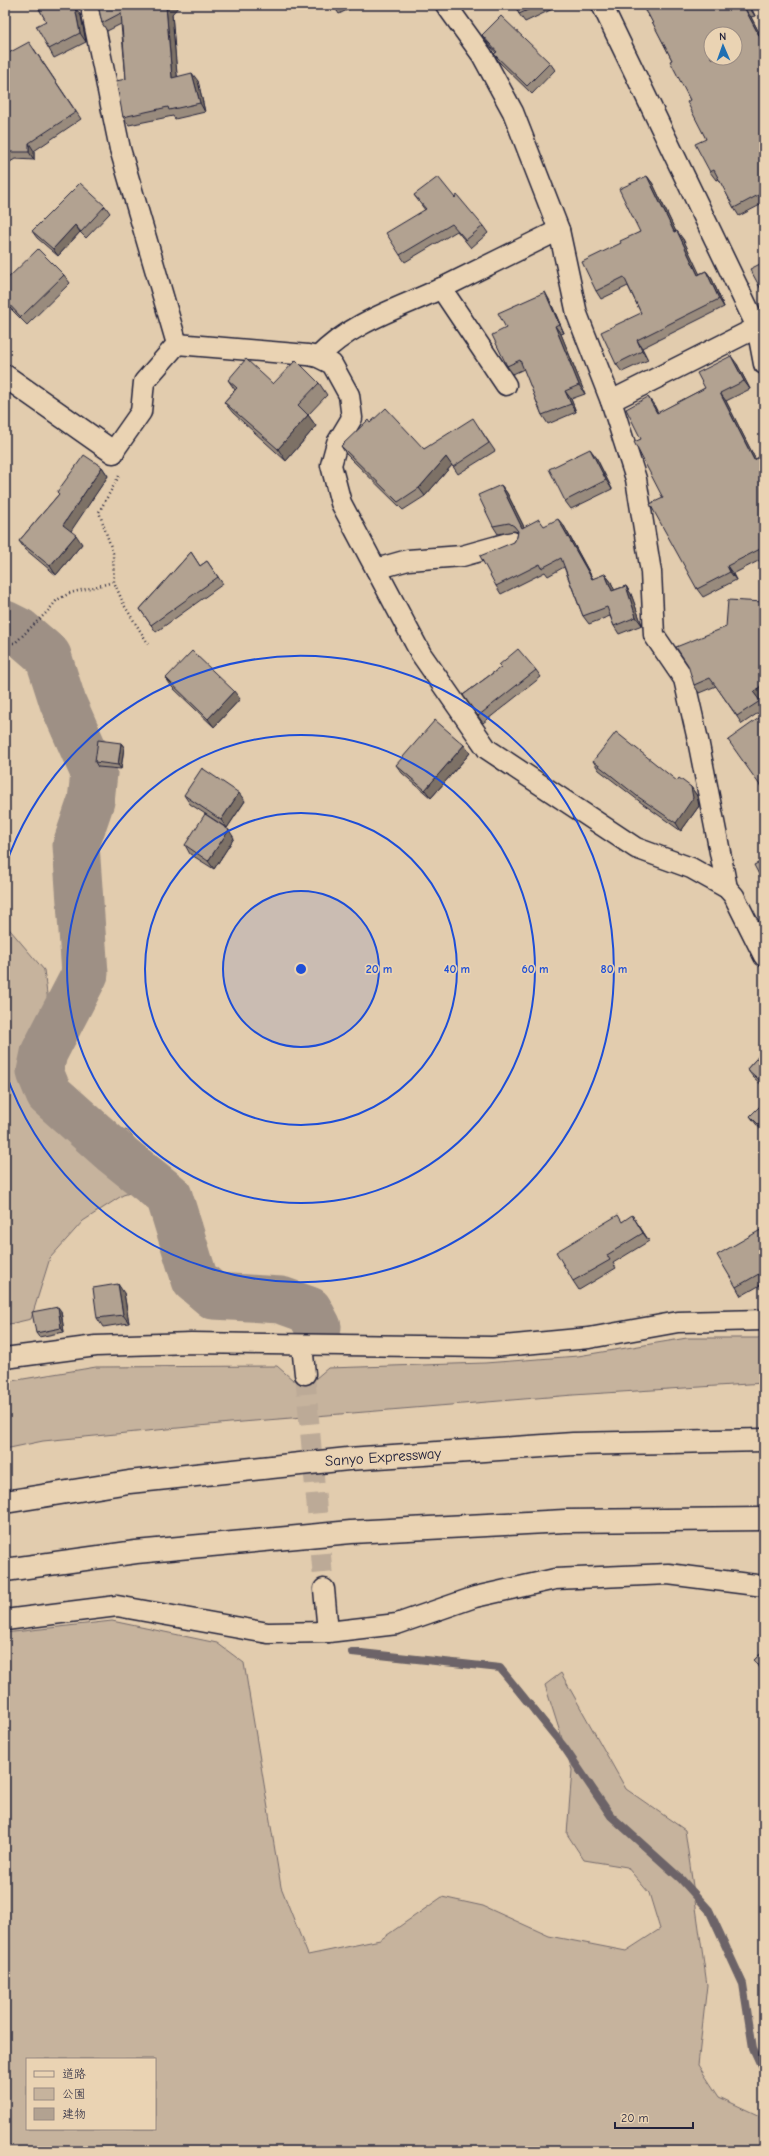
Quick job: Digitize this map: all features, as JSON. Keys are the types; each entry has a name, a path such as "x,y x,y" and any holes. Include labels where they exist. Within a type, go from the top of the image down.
{"main road":[{"path":"5,376 113,452"},
{"name":"Sanyo Expressway","path":"5,1502 129,1482 348,1459 573,1444 764,1440"},
{"path":"5,1570 136,1552 351,1532 565,1521 764,1520"}],"street":[{"path":"94,5 92,13 120,149 177,344"},
{"path":"446,5 482,55 513,112 560,230 577,314 611,401 636,479 651,572 654,635 684,679 698,740 727,888"},
{"path":"602,5 761,326 764,364"},
{"path":"318,356 328,346 361,323 441,288 560,230"},
{"path":"441,288 506,385"},
{"path":"611,401 761,326"},
{"path":"177,344 318,356 332,364 349,395 352,418 337,443 331,465 341,503 421,654 487,749 636,848 691,868 727,888 734,896 764,956"},
{"path":"113,452 140,412 144,382 177,344"},
{"path":"376,569 408,560 462,556 512,542"},
{"path":"5,1358 96,1346 191,1343 492,1347 589,1338 678,1322 764,1320"},
{"path":"302,1345 305,1374"},
{"path":"5,1620 117,1606 268,1633 328,1632 397,1624 475,1598 555,1579 668,1574 764,1586"},
{"path":"324,1589 328,1632"}],"path":[{"path":"113,452 120,474 99,512 113,553 114,582 124,605 149,645"},
{"path":"5,643 15,643 48,611 56,600 70,593 114,582"}],"green space":[{"path":"5,924 44,970 51,1026 30,1070 41,1100 128,1131 156,1167 155,1186 123,1195 83,1221 50,1258 31,1319 5,1325"},
{"path":"687,1338 764,1338 764,1383 573,1395 230,1423 43,1441 5,1449 5,1382 96,1367 277,1366 293,1380 315,1379 328,1368 485,1363 578,1356"},
{"path":"112,1621 217,1643 244,1663 281,1887 308,1955 380,1940 442,1897 483,1906 549,1936 626,1951 660,1929 649,1893 627,1867 584,1860 567,1834 572,1770 545,1685 561,1673 626,1789 685,1830 707,1985 698,2065 719,2097 764,2118 764,2151 5,2151 5,1633"}],"building":[{"path":"37,5 67,5 69,9 75,7 80,33 49,49 36,26 46,21"},
{"path":"98,5 167,5 172,78 192,73 200,103 169,110 168,107 123,117 116,81 126,79 121,13 102,23"},
{"path":"515,5 539,5 519,14"},
{"path":"641,5 748,5 749,7 745,9 764,45 764,192 734,208 714,170 710,172 695,144 706,139 687,102 690,100 670,61 672,60 645,8 643,9"},
{"path":"501,16 550,63 527,86 494,54 497,52 482,35"},
{"path":"29,42 76,112 29,143 29,152 10,152 5,155 5,55"},
{"path":"647,176 674,232 677,231 698,275 706,271 719,299 637,340 642,351 616,364 601,332 641,313 624,277 596,291 582,262 640,232 619,189"},
{"path":"438,177 455,198 457,195 483,226 466,240 452,224 400,255 386,233 426,209 414,195"},
{"path":"80,183 105,206 81,232 75,225 53,249 32,231"},
{"path":"38,249 64,275 21,317 5,300 5,281"},
{"path":"764,262 764,295 750,269"},
{"path":"545,292 559,324 555,326 579,385 565,391 571,404 542,415 520,360 507,366 492,335 506,328 498,313"},
{"path":"731,356 744,381 720,393 754,460 762,456 764,460 764,547 727,566 730,572 697,589 650,504 663,498 634,442 641,439 626,409 648,397 657,413 705,388 697,373"},
{"path":"246,359 273,384 296,360 319,383 298,405 308,415 278,449 224,402 237,388 228,380"},
{"path":"386,408 424,449 473,418 489,443 453,467 446,457 419,488 398,502 341,446 368,420 370,423"},
{"path":"590,449 606,480 565,501 549,469"},
{"path":"84,455 102,467 63,525 76,535 50,566 19,541 59,494 57,492"},
{"path":"501,485 522,528 539,519 544,526 558,519 592,579 605,574 612,591 626,586 636,617 614,626 607,607 583,616 561,558 542,568 540,564 496,586 480,556 514,542 518,531 509,523 493,526 478,495"},
{"path":"191,552 200,566 207,561 218,577 151,625 140,609"},
{"path":"728,600 764,602 764,682 754,693 760,701 737,716 710,678 694,685 688,665 676,647 726,627"},
{"path":"518,649 536,670 478,716 463,695 501,667 499,665"},
{"path":"192,651 234,691 208,719 166,678"},
{"path":"759,718 764,725 764,791 728,740"},
{"path":"435,720 464,745 425,790 396,765"},
{"path":"616,732 677,781 679,778 691,787 693,798 676,823 637,796 593,761"},
{"path":"98,740 121,743 118,765 95,762"},
{"path":"202,768 239,793 221,820 184,795"},
{"path":"205,814 229,830 208,861 185,845"},
{"path":"764,860 764,884 754,865"},
{"path":"764,1050 764,1084 747,1069"},
{"path":"764,1102 764,1130 750,1116"},
{"path":"618,1215 622,1222 632,1215 643,1233 607,1255 610,1260 573,1281 556,1252"},
{"path":"764,1228 764,1271 736,1287 717,1255"},
{"path":"118,1284 123,1315 97,1318 93,1288"},
{"path":"58,1307 61,1328 36,1333 32,1312"},
{"path":"764,1651 764,1671 754,1660"}],"waterway":[{"path":"5,624 19,631 48,656 63,703 94,773 91,801 76,845 85,974 44,1053 40,1072 49,1094 114,1152 169,1196 195,1280 214,1296 281,1300 309,1310 318,1327"},
{"path":"352,1652 500,1668 564,1747 611,1816 681,1879 709,1910 743,1984 753,2048 764,2072"}],"tunnel":[{"path":"305,1374 324,1589"}]}
